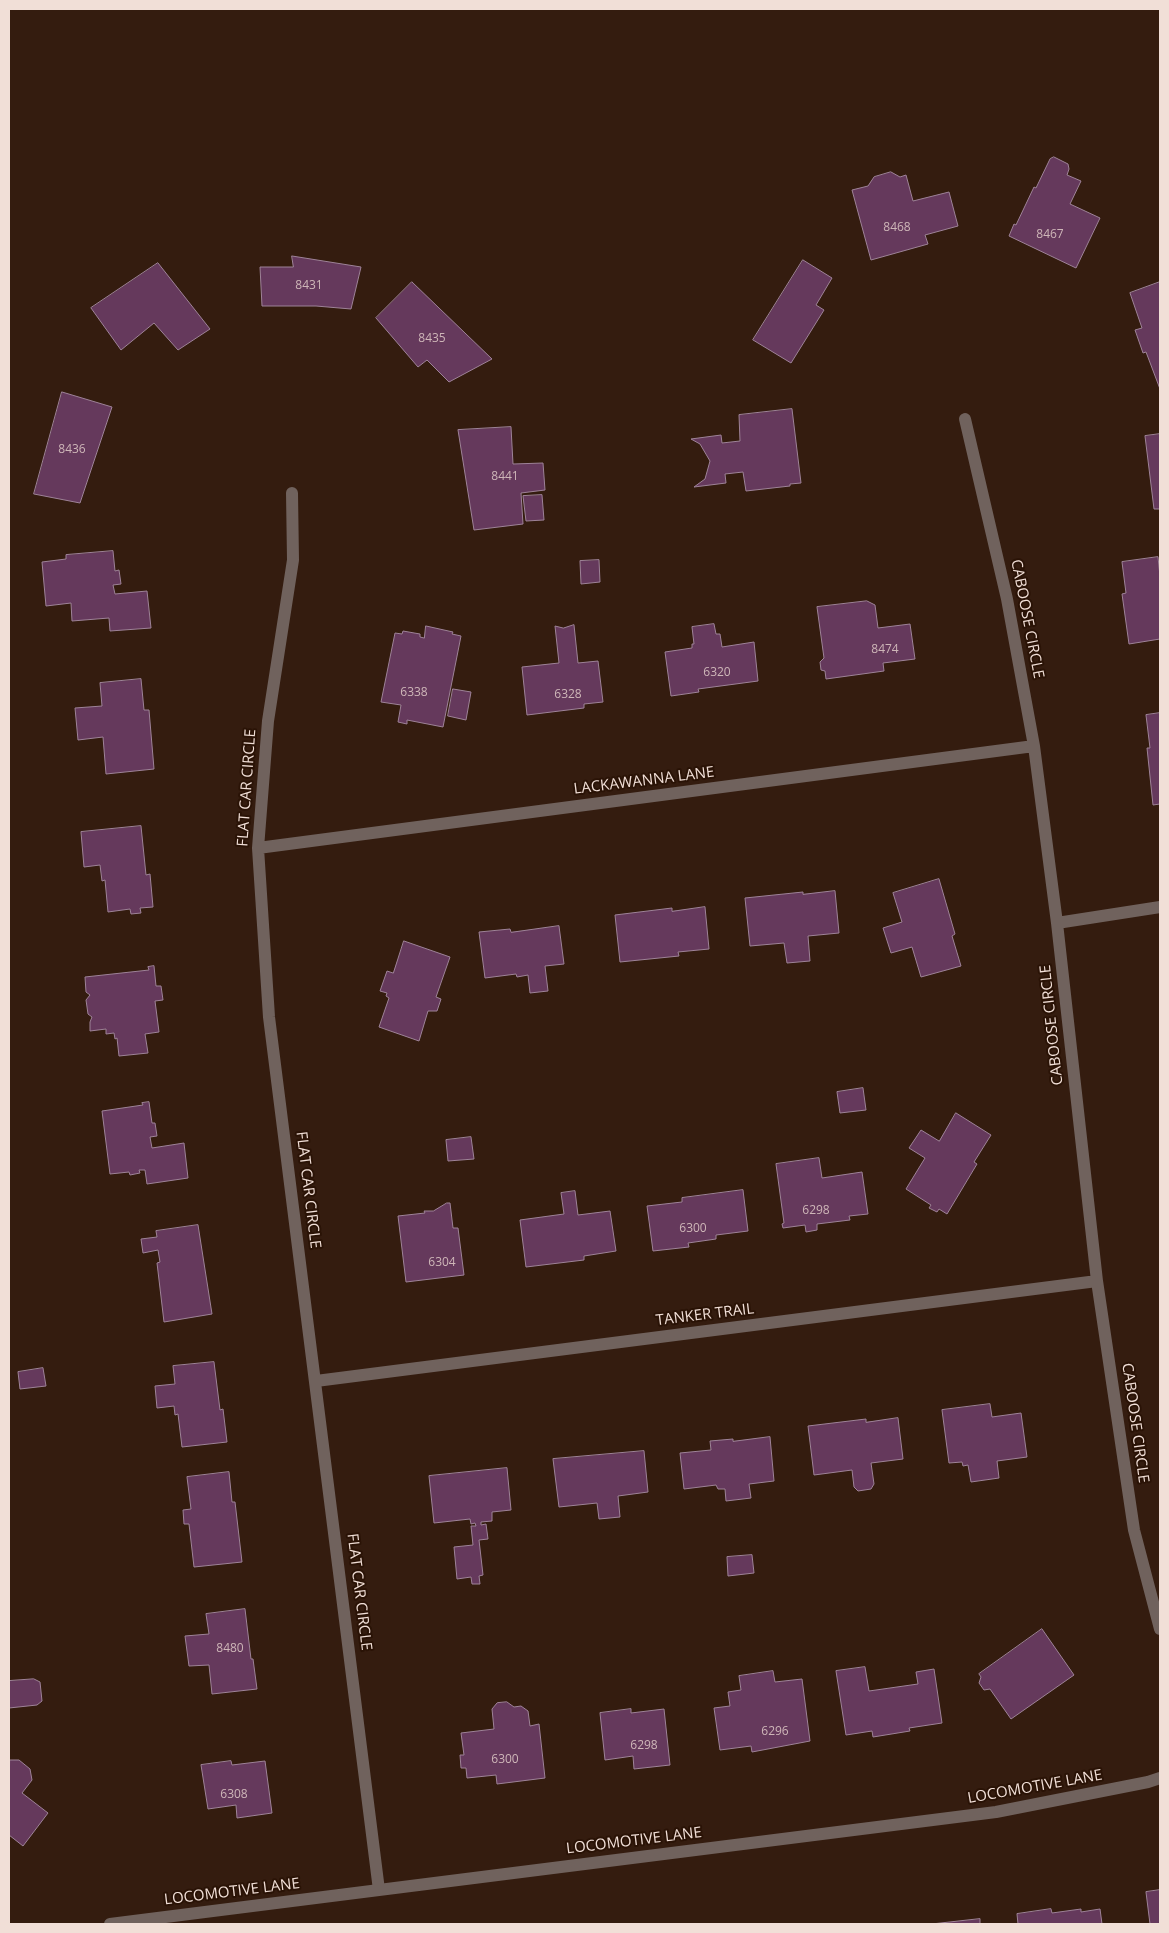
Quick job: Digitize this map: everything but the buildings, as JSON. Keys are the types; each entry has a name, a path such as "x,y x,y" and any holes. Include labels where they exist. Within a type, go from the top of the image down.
{"street":[{"name":"CABOOSE CIRCLE","path":"965,419 1007,599 1034,746 1057,923 1097,1281 1134,1530 1160,1629"},
{"name":"FLAT CAR CIRCLE","path":"292,493 293,560 268,721 258,848 269,1017 379,1890"},
{"name":"LACKAWANNA LANE","path":"258,848 1034,746"},
{"path":"1057,923 1160,908"},
{"name":"TANKER TRAIL","path":"316,1381 1097,1281"},
{"name":"LOCOMOTIVE LANE","path":"110,1924 996,1812 1160,1778"}]}
